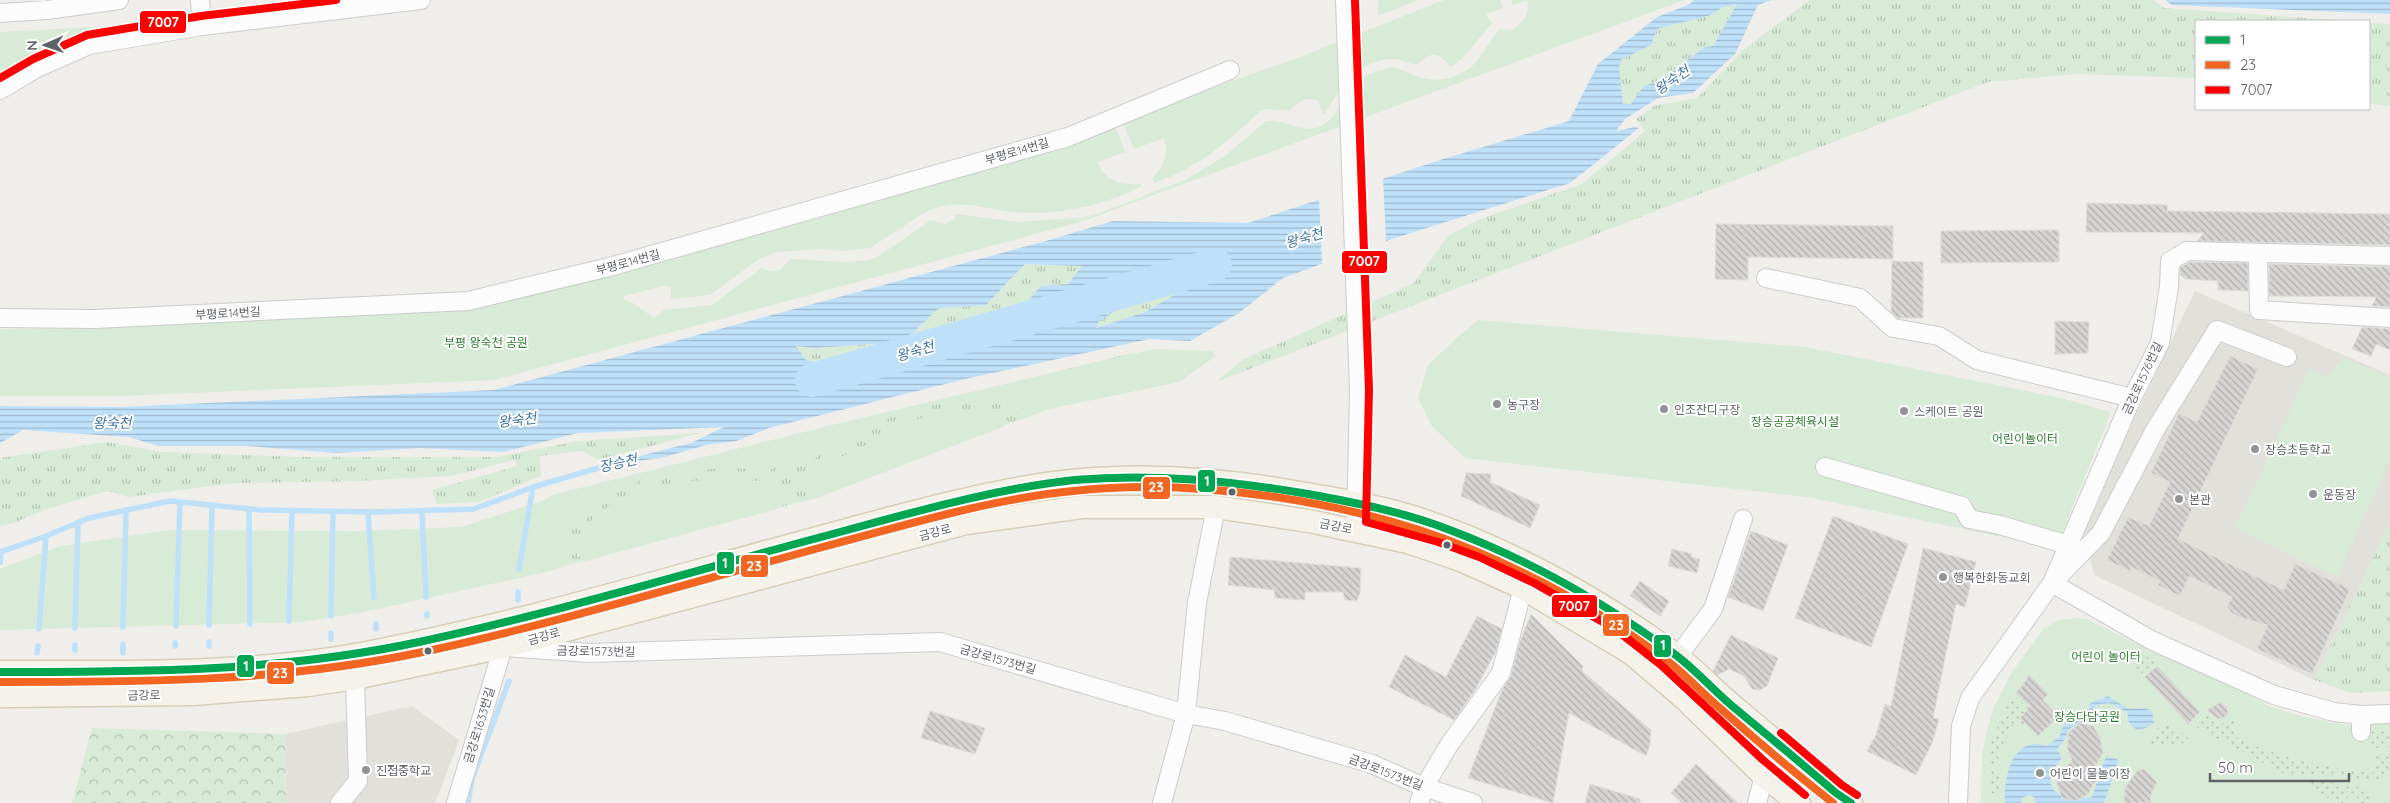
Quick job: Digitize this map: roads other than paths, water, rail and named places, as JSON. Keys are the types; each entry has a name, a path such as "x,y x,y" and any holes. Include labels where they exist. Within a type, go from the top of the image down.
{"main road":[{"name":"금강로","path":"0,672 181,670 286,664 360,654 497,623 922,510 1047,484 1157,476 1241,482 1357,502 1420,520 1527,566 1578,591 1678,656 1736,710 1836,793 1852,803"},
{"name":"금강로","path":"0,696 193,694 291,686 355,678 503,647 966,523 1082,507 1216,507 1309,520 1408,542 1461,560 1523,588 1631,653 1686,700 1764,776 1799,803"}],"street":[{"path":"0,13 54,5 119,0"},
{"path":"200,0 202,26"},
{"path":"0,90 37,68 89,46 202,26 421,0"},
{"path":"1345,0 1358,390 1356,530"},
{"name":"부평로14번길","path":"0,318 94,319 468,301 619,265 1068,137 1230,70"},
{"name":"금강로1576번길","path":"1958,803 1961,726 1970,698 2052,583 2132,398 2160,343 2169,286 2170,261 2187,251 2390,256"},
{"path":"2258,253 2259,310 2390,318"},
{"path":"1766,278 1860,298 1893,328 1939,336 1976,360 2132,398"},
{"path":"2288,357 2217,330 2155,430 2101,534 2052,583 2153,641 2274,695 2334,712 2361,723 2390,714"},
{"path":"1825,467 1962,506 1969,519 2000,525 2068,545"},
{"path":"1162,803 1186,714 1197,602 1216,507"},
{"path":"1678,656 1713,609 1743,519"},
{"path":"1422,795 1449,745 1501,673 1523,588"},
{"name":"금강로1573번길","path":"503,647 590,653 940,642 1186,714 1226,721 1372,764 1422,795 1473,803"},
{"name":"금강로1633번길","path":"456,803 503,647"},
{"path":"340,803 358,781 355,678"},
{"path":"1757,803 1764,776"}],"water":[{"path":"1694,0 1772,0 1758,5 1735,54 1693,93 1658,98 1625,119 1616,131 1635,127 1639,128 1570,183 1373,245 1283,278 1239,313 1190,341 1149,339 965,379 769,428 736,441 706,445 661,458 604,465 691,443 724,427 578,433 503,452 419,448 336,453 247,446 158,446 129,437 23,430 0,443 0,406 121,407 494,390 1046,241 1113,221 1248,223 1437,161 1569,121 1598,64 1657,17 1690,4","holes":["1737,4 1713,46 1705,47 1662,79 1643,87 1631,104 1623,104 1619,67 1622,59 1651,45 1657,29 1711,15 1723,7","1025,264 1082,266 1068,284 1041,286 1020,310 966,331 918,360 871,370 806,360 796,346 814,348 903,342 939,308 986,305","1168,268 1176,294 1145,312 1096,328 1098,322 1124,306 1061,319 1064,313 1103,291 1123,275 1149,273"]},
{"path":"2165,0 2390,0 2390,14 2172,5"},
{"path":"2108,696 2129,709 2145,708 2152,711 2154,723 2146,728 2137,730 2129,723 2127,712 2109,703 2097,705 2093,709 2097,718 2093,722 2079,722 2068,730 2066,737 2057,749 2062,758 2054,768 2051,777 2051,785 2054,791 2061,795 2069,798 2092,797 2106,756 2119,760 2104,803 2036,803 2034,797 2029,795 2022,798 2021,803 2005,803 2008,770 2018,752 2026,746 2035,744 2047,746 2059,737 2065,721 2071,717 2086,720 2090,717 2089,704"}],"waterway":[{"name":"왕숙천","path":"812,380 1215,265"},
{"name":"장승천","path":"519,569 533,487 612,464"},
{"path":"0,552 41,538 89,518 170,501 262,510 376,512 474,509 533,487"},
{"path":"176,626 180,502"},
{"path":"209,625 212,505"},
{"path":"249,509 250,624"},
{"path":"123,627 126,510"},
{"path":"289,621 292,511"},
{"path":"331,616 333,511"},
{"path":"422,511 426,597"},
{"path":"368,512 374,598"},
{"path":"75,628 78,523"},
{"path":"39,629 46,536"},
{"path":"0,563 1,552"},
{"name":"장승천","path":"518,592 518,600"},
{"path":"376,624 376,629"},
{"path":"331,633 331,639"},
{"path":"123,644 123,653"},
{"path":"75,645 75,650"},
{"path":"37,653 38,646"},
{"name":"장승천","path":"468,803 472,779 509,681"}],"place":[{"name":"농구장","path":"1497,404"},
{"name":"인조잔디구장","path":"1664,409"},
{"name":"스케이트 공원","path":"1904,411"},
{"name":"장승초등학교","path":"2255,449"},
{"name":"운동장","path":"2313,494"},
{"name":"본관","path":"2179,499"},
{"name":"행복한화동교회","path":"1943,577"},
{"name":"진접중학교","path":"366,770"},
{"name":"어린이 물놀이장","path":"2040,773"}],"park label":[{"name":"부평 왕숙천 공원","path":"486,342"},
{"name":"장승공공체육시설","path":"1795,421"},
{"name":"어린이놀이터","path":"2025,438"},
{"name":"어린이 놀이터","path":"2106,656"},
{"name":"장승다담공원","path":"2087,716"}]}
